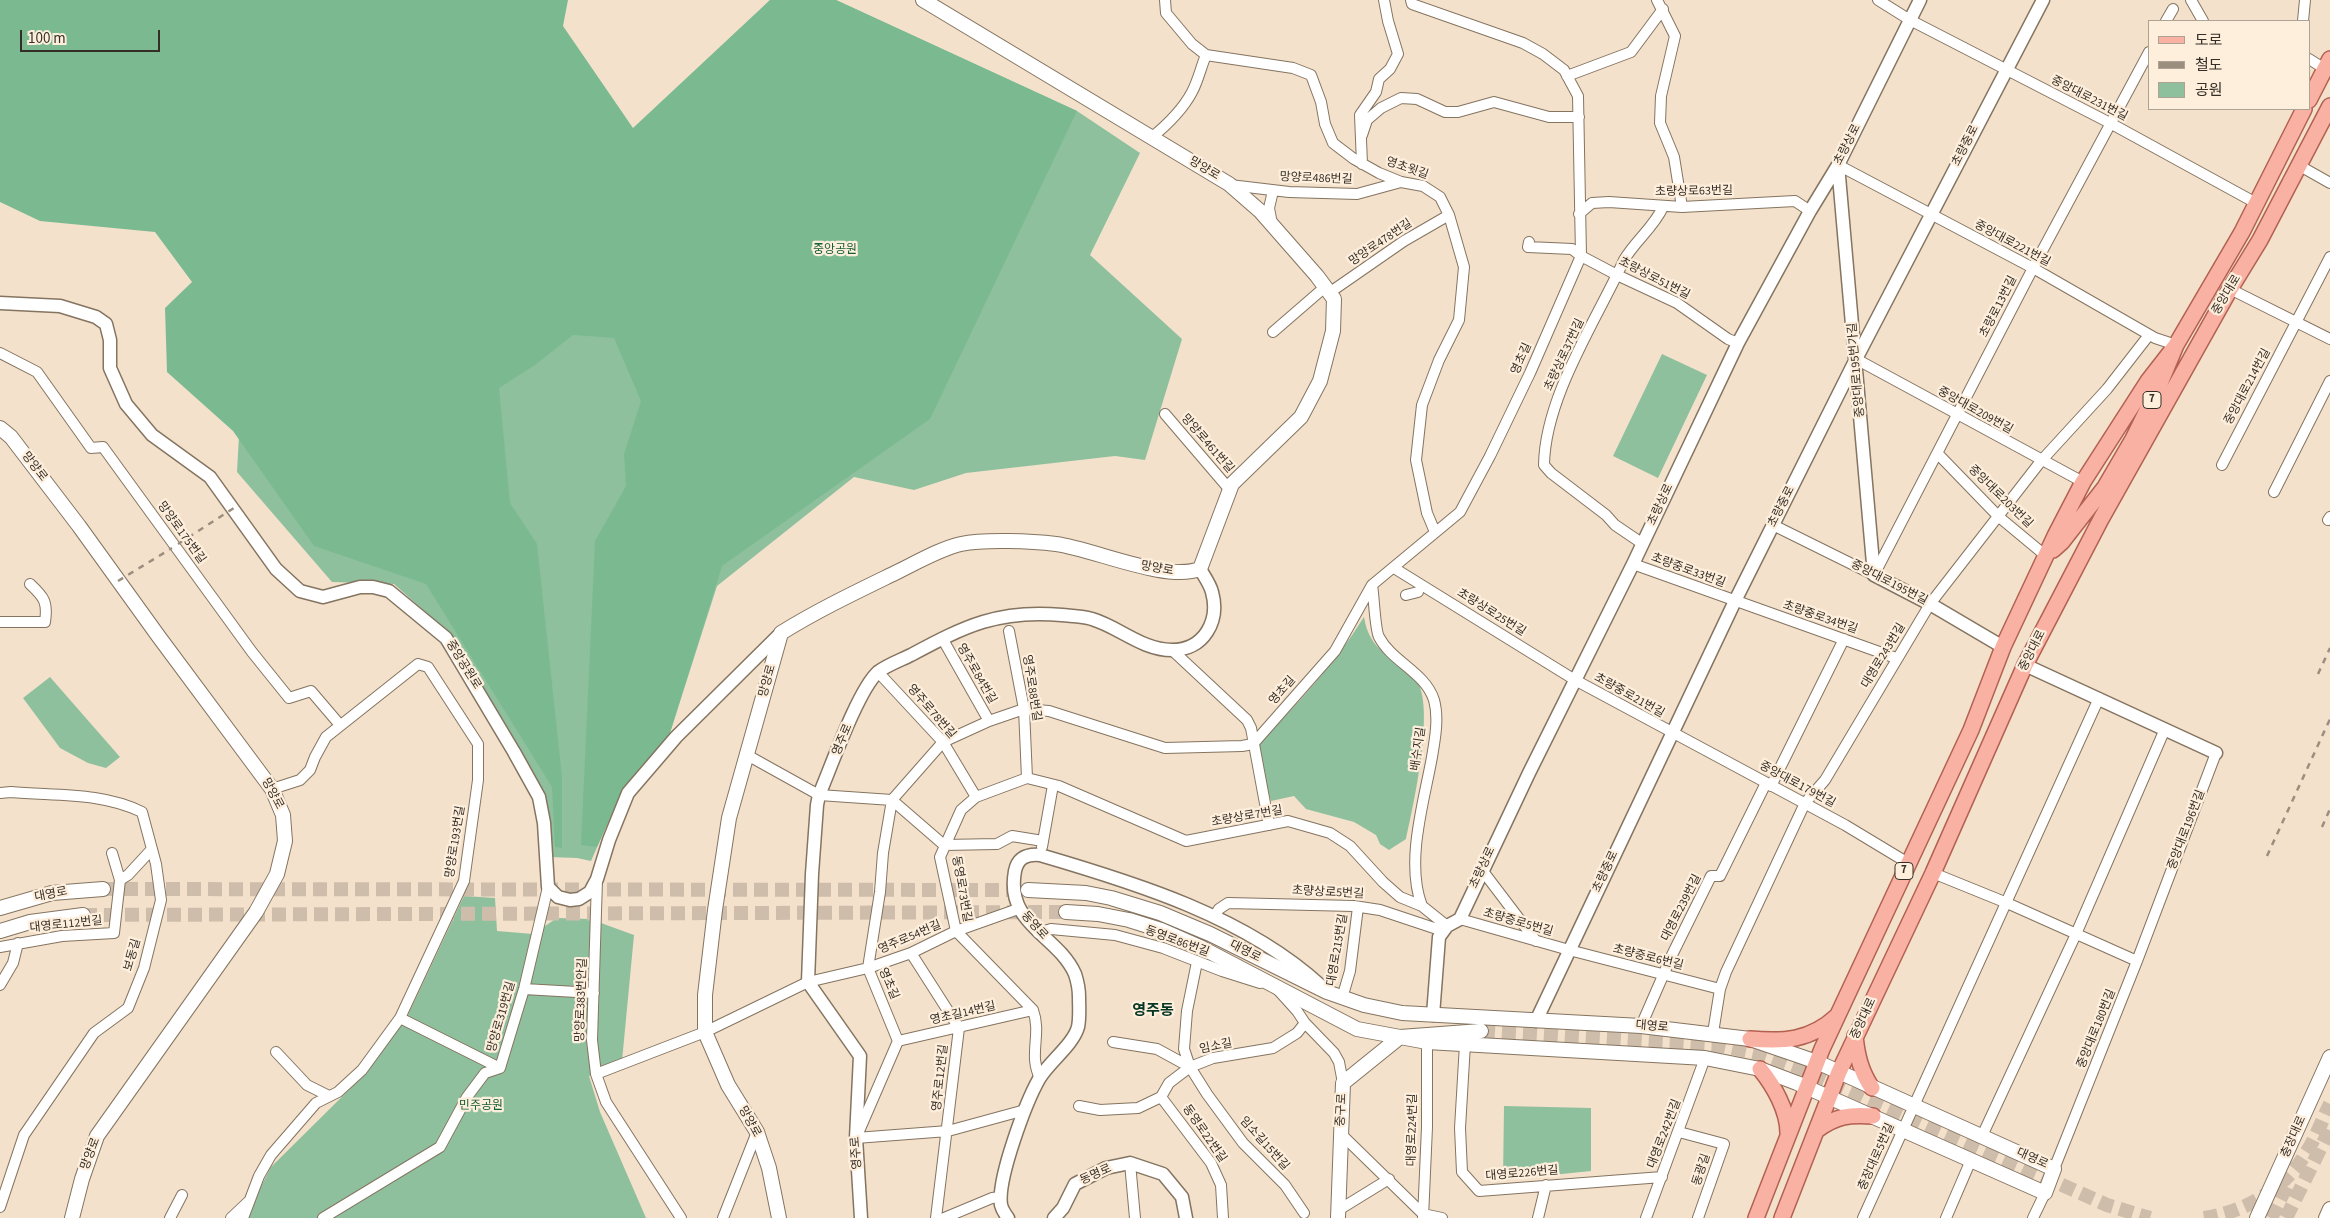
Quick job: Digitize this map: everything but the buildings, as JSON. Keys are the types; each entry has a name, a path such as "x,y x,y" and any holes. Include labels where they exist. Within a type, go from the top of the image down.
{"main road":[{"name":"망양로","path":"779,1218 769,1168 757,1132 728,1085 705,1032 705,995 715,910 729,818 781,633 815,612 905,568 961,544 997,542 1056,544 1133,564 1183,573 1200,569 1230,490 1236,480 1301,417 1320,381 1333,331 1334,299 1273,225 1229,184 923,0"},
{"path":"2311,91 2327,64"},
{"name":"중앙대로","path":"1782,1218 1839,1072 1933,873 2025,665 2101,519 2230,289 2260,240 2330,106"},
{"name":"중앙대로","path":"1756,1218 1817,1062 1971,730 2002,647 2046,556 2083,482 2148,381 2176,345 2214,282 2303,110"},
{"name":"중앙대로","path":"2046,556 2062,542 2105,487 2133,439 2159,386 2176,345"},
{"name":"망양로","path":"0,428 11,437 79,526 159,638 272,790 283,816 285,841 277,874 256,912 97,1136 82,1179 72,1218"},
{"name":"대영로","path":"0,908 52,893 103,889"},
{"name":"대영로","path":"1028,890 1097,895 1160,913 1210,934 1327,992 1364,1005 1402,1013 1641,1026 1713,1033 1750,1039 1817,1062 2054,1169 2045,1193 1830,1096 1760,1070 1706,1058 1427,1042 1356,1029 1202,948 1162,930 1129,920 1098,914 1066,912"},
{"name":"대영로","path":"0,931 30,922 83,915"},
{"path":"0,926 30,922"},
{"path":"1400,1037 1482,1031 1402,1013"},
{"path":"1750,1039 1779,1042 1802,1038 1827,1026 1839,1014"},
{"path":"1855,1036 1862,1070 1872,1088"},
{"name":"중구로","path":"1337,1214 1343,1083 1400,1037"},
{"name":"충장대로","path":"2258,1218 2330,1057"},
{"path":"1760,1070 1768,1079 1788,1119 1788,1136"},
{"path":"1817,1130 1836,1118 1851,1114 1873,1116"},
{"path":"2326,1218 2330,1209"}],"street":[{"path":"1150,138 1182,109 1193,90 1206,55 1192,44 1166,13 1165,0"},
{"path":"1362,164 1360,115 1376,92 1379,79 1390,68 1398,54 1384,0"},
{"name":"영초길","path":"1254,744 1334,651 1372,585 1460,512 1490,456 1530,373 1581,256 1578,96 1564,70 1543,54 1522,43 1432,13 1412,4 1411,0"},
{"path":"1657,0 1675,36 1661,96 1660,124 1674,156 1682,207"},
{"name":"중앙대로231번길","path":"1878,0 1910,20 2110,123 2256,203"},
{"name":"초량상로","path":"1460,919 1482,870 1643,544 1738,343 1810,210 1838,165 1920,0"},
{"name":"초량중로","path":"1536,1021 1735,601 1856,359 2043,0"},
{"path":"2191,0 2202,20"},
{"path":"2303,20 2305,0"},
{"path":"2167,20 2173,9"},
{"path":"1567,76 1632,52 1663,10"},
{"name":"초량로13번길","path":"1874,575 2033,268 2148,54"},
{"name":"영초윗길","path":"1206,55 1293,68 1311,75 1321,102 1325,124 1333,143 1362,164 1401,182 1423,186 1440,197 1449,215 1464,268 1459,320 1439,360 1422,406 1416,460 1427,513 1435,532"},
{"path":"2310,59 2327,64"},
{"path":"1362,135 1367,120 1382,108 1401,98 1417,99 1445,112 1458,112 1494,102 1549,117 1579,117"},
{"name":"중앙대로221번길","path":"1838,165 1930,216 2033,268 2149,335 2176,345"},
{"name":"중앙대로195번가길","path":"1838,165 1874,575"},
{"path":"2300,166 2330,183"},
{"name":"망양로486번길","path":"1229,184 1272,191 1357,194 1401,182"},
{"path":"1272,191 1269,208 1273,225"},
{"name":"초량상로63번길","path":"1579,214 1592,203 1609,202 1682,207 1795,201 1810,210"},
{"name":"초량상로37번길","path":"1643,544 1551,473 1544,465 1544,450 1561,389 1633,244 1658,218 1662,207"},
{"name":"망양로478번길","path":"1273,332 1327,290 1449,215"},
{"name":"초량상로51번길","path":"1529,242 1528,247 1572,249 1581,256 1617,275 1677,303 1728,339 1738,343"},
{"name":"중앙대로214번길","path":"2222,465 2330,257"},
{"path":"2230,289 2330,339"},
{"name":"중앙공원로","path":"0,303 60,306 96,317 106,324 110,340 110,368 126,404 152,435 210,477 276,569 300,592 323,597 374,586 389,591 446,638 518,758 539,797 544,823 548,887"},
{"name":"대영로243번길","path":"1713,1033 1720,989 1726,972 1805,803 1825,780 1896,658 1930,604 2041,461 2107,389 2149,335"},
{"name":"망양로175번길","path":"0,353 37,372 91,448 103,446 252,652 289,698 311,692 340,725"},
{"name":"중앙대로209번길","path":"1856,359 2041,461 2083,482"},
{"path":"2274,492 2330,381"},
{"name":"망양로461번길","path":"1165,414 1230,490"},
{"name":"중앙대로203번길","path":"1938,454 1999,517 2046,556"},
{"name":"중앙대로195번길","path":"1773,525 1930,604 2002,647"},
{"name":"초량중로33번길","path":"1633,564 1735,601"},
{"name":"초량상로25번길","path":"1394,568 1575,680"},
{"path":"1172,650 1190,646 1204,638 1212,626 1215,608 1212,591 1200,569"},
{"path":"0,622 45,622 47,609 42,596 30,584"},
{"name":"배수지길","path":"1372,585 1379,636 1393,654 1424,682 1434,700 1436,730 1418,824 1417,893 1422,906"},
{"path":"1406,595 1418,592"},
{"name":"초량중로34번길","path":"1735,601 1896,658"},
{"name":"영주로","path":"861,1218 856,1138 860,1056 808,982 812,874 819,795 866,690 878,672 942,638 983,621 1010,614 1035,613 1091,619 1138,642 1172,650"},
{"name":"영주로88번길","path":"1009,631 1024,709 1027,778"},
{"path":"548,887 558,897 570,900 579,899 590,892 597,879 609,840 628,793 676,737 781,633"},
{"name":"영주로84번길","path":"942,638 989,721"},
{"path":"1768,784 1844,639"},
{"path":"1172,650 1247,720 1251,728 1269,825"},
{"name":"망양로193번길","path":"248,1202 271,1155 316,1103 338,1092 362,1070 400,1018 464,881 478,780 478,744 428,667 418,664 326,738 310,770 300,780 272,790"},
{"name":"중앙대로196번길","path":"2025,665 2216,753 2137,961"},
{"name":"영주로78번길","path":"878,672 943,742 976,797"},
{"name":"초량중로21번길","path":"1575,680 1672,734"},
{"path":"1914,1106 2099,698"},
{"path":"892,800 943,742 989,721 1024,709 1050,710 1165,748 1254,744"},
{"path":"1982,1136 2076,934 2165,729"},
{"name":"중앙대로179번길","path":"1672,734 1805,803 1908,863"},
{"path":"747,755 819,795 892,800 944,845 998,844 1012,836 1043,841"},
{"name":"초량상로7번길","path":"1027,778 1054,785 1186,841 1288,821 1330,833 1350,846 1383,882 1400,897 1422,906 1445,929"},
{"name":"동영로73번길","path":"1027,778 976,797 960,810 940,857 956,931 1033,1010"},
{"name":"대영로239번길","path":"1641,1026 1663,975 1711,876 1720,876 1768,784"},
{"path":"1054,785 1040,855 1138,886 1214,917 1264,942 1327,992"},
{"name":"보동길","path":"0,793 95,798 123,803 142,812 152,849 161,900 144,968 128,1008 94,1033 24,1135 0,1207"},
{"name":"영초길","path":"892,800 868,968 898,1040"},
{"path":"120,880 128,875 152,849"},
{"name":"대영로112번길","path":"0,947 62,936 114,933 120,880 112,853"},
{"name":"동영로","path":"1008,1218 1001,1206 1003,1177 1025,1110 1040,1078 1077,1029 1079,995 1075,974 1018,909 1015,897 1016,865 1021,858 1040,855"},
{"path":"1482,870 1536,940"},
{"path":"1933,873 2007,903 2137,961"},
{"name":"망양로383번안길","path":"597,879 592,1040 596,1074 606,1102 681,1218"},
{"name":"망양로319번길","path":"323,1218 440,1147 466,1097 485,1073 500,1068 524,989 548,887"},
{"name":"초량상로5번길","path":"1214,917 1219,909 1228,904 1290,903 1380,910 1445,929"},
{"name":"대영로215번길","path":"1342,998 1350,971 1358,907"},
{"name":"영주로54번길","path":"705,1032 808,982 868,968 911,954 956,931 1018,909"},
{"path":"1433,1015 1439,937 1445,929 1460,919"},
{"name":"초량중로5번길","path":"1460,919 1569,950"},
{"name":"동영로86번길","path":"1038,933 1051,929 1115,934 1163,948 1236,976 1274,986"},
{"path":"0,985 13,963 18,943"},
{"name":"초량중로6번길","path":"1569,950 1720,989"},
{"path":"911,954 959,1028"},
{"path":"1280,970 1289,969 1282,955"},
{"name":"중앙대로180번길","path":"2054,1169 2137,961"},
{"path":"1190,1067 1184,1049 1187,1012 1197,962"},
{"path":"1274,986 1297,1010 1305,1023 1334,1053 1339,1062 1343,1083"},
{"path":"524,989 594,993"},
{"path":"1033,1010 1037,1021 1034,1066 1040,1078"},
{"name":"영초길14번길","path":"898,1040 959,1028 1033,1010"},
{"path":"400,1018 500,1068"},
{"name":"임소길","path":"1079,1106 1100,1110 1138,1108 1161,1097 1169,1084 1190,1067 1213,1058 1273,1048 1296,1033 1305,1023"},
{"name":"영주로12번길","path":"936,1218 959,1028"},
{"path":"596,1074 705,1032"},
{"path":"898,1040 856,1138 948,1131 1025,1110"},
{"path":"1113,1042 1157,1048 1190,1067"},
{"name":"대영로224번길","path":"1423,1216 1427,1042"},
{"name":"대영로226번길","path":"1465,1044 1460,1128 1462,1172 1464,1177 1479,1191 1662,1177"},
{"path":"276,1052 307,1085 329,1096"},
{"name":"대영로242번길","path":"1646,1218 1706,1058"},
{"name":"임소길15번길","path":"1190,1067 1207,1094 1243,1143 1285,1184 1304,1214"},
{"name":"동영로22번길","path":"1161,1097 1211,1163 1221,1185 1221,1210 1223,1218"},
{"name":"충장대로5번길","path":"1863,1218 1914,1106"},
{"path":"723,1218 757,1132"},
{"name":"동광길","path":"1679,1132 1724,1144 1698,1218"},
{"path":"1340,1133 1389,1179 1423,1216 1442,1218"},
{"path":"1946,1218 1971,1160"},
{"path":"1135,1218 1130,1163 1163,1174 1182,1196 1186,1218"},
{"name":"동명로","path":"1054,1218 1063,1208 1074,1184 1106,1168 1130,1163"},
{"name":"중구로","path":"1337,1214 1389,1179"},
{"path":"1538,1218 1546,1185"},
{"path":"2033,1218 2045,1193"},
{"path":"170,1218 182,1194"},
{"path":"944,1218 992,1198 1001,1197"},
{"path":"230,1218 248,1202"},
{"path":"243,1218 248,1202"}],"green space":[{"name":"중앙공원","path":"0,0 568,0 563,26 633,128 770,0 836,0 1077,111 930,419 722,566 669,736 623,789 597,847 581,845 595,541 626,486 624,454 641,401 614,338 573,335 535,365 499,388 510,503 537,544 562,777 562,848 555,847 552,787 426,584 314,546 233,431 167,372 165,308 192,282 155,232 40,221 0,202"},
{"name":"중앙공원","path":"770,0 836,0 1077,111 1140,153 1090,255 1182,339 1145,460 1115,456 966,473 914,490 854,477 717,586 669,736 623,789 591,861 577,858 549,857 548,823 449,633 394,584 332,582 237,472 240,417 557,215"},
{"path":"1662,354 1707,375 1658,478 1613,456"},
{"path":"1364,617 1367,630 1378,647 1416,680 1422,693 1424,711 1418,781 1406,839 1389,850 1380,844 1376,835 1354,822 1306,809 1294,796 1271,801 1255,747 1313,685 1340,652"},
{"path":"50,677 120,757 106,768 88,763 60,748 23,698"},
{"name":"민주공원","path":"464,896 495,898 497,931 533,934 557,918 590,919 634,935 622,1061 589,1076 600,1112 646,1218 237,1218 253,1202 271,1167 365,1074 407,1017"},
{"path":"1504,1106 1591,1108 1591,1171 1503,1180"}],"tunnel":[{"path":"103,889 1028,890"},
{"path":"83,915 1066,912"},
{"path":"1481,1031 1723,1046 1765,1055 1798,1067 2107,1205 2150,1218"},
{"path":"2204,1218 2219,1215 2249,1204 2262,1197 2287,1178 2310,1147 2330,1104"},
{"path":"2286,1218 2330,1129"},
{"path":"2271,1218 2289,1181"}],"railway":[{"path":"178,544 234,508"},
{"path":"118,581 172,548"},
{"path":"2318,674 2330,648"},
{"path":"2267,856 2330,719"},
{"path":"2322,827 2330,809"}],"district":[{"name":"영주동","path":"1153,1012"}]}
